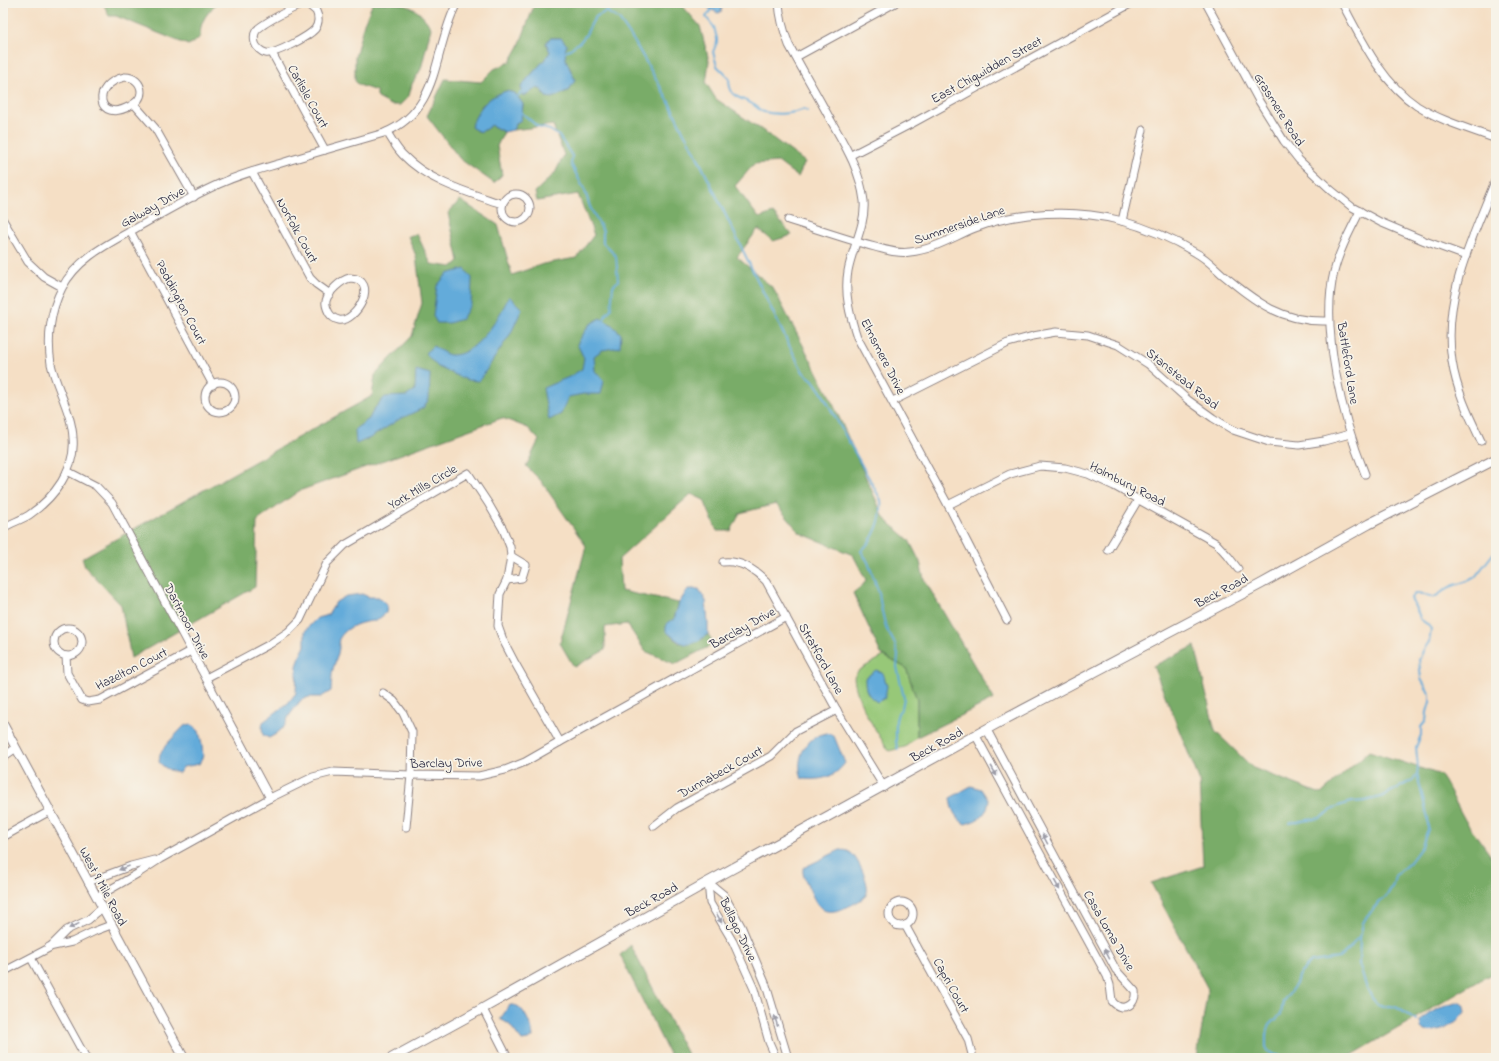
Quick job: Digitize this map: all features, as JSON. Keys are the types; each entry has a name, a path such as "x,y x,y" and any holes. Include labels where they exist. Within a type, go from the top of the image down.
{"main road":[{"name":"Beck Road","path":"392,1058 483,1009 708,882 987,730 1261,584 1369,524 1496,459"}],"street":[{"name":"Galway Drive","path":"3,528 28,515 41,506 53,494 63,480 72,455 73,437 52,364 50,351 50,328 54,306 62,287 73,271 97,250 226,181 396,128 415,112 426,97 446,30 457,3"},
{"name":"Elmsmere Drive","path":"779,3 784,32 796,57 851,155 859,176 864,202 863,216 848,271 846,287 851,320 1007,620"},
{"path":"796,57 895,3"},
{"name":"East Chigwidden Street","path":"851,155 911,124 1132,3"},
{"name":"Grasmere Road","path":"1206,3 1259,101 1284,141 1299,160 1331,190 1360,211 1380,222 1419,239 1466,256"},
{"path":"1342,3 1375,61 1391,83 1402,93 1417,106 1440,117 1496,139"},
{"name":"Carlisle Court","path":"302,4 309,5 315,9 318,17 318,23 315,29 300,39 272,53 266,53 256,46 255,35 260,27 302,4"},
{"name":"Carlisle Court","path":"272,53 325,150"},
{"path":"125,77 132,78 138,82 141,89 140,97 134,104 122,110 112,111 107,109 102,99 103,91 109,84 118,79 125,77"},
{"path":"134,104 155,128 194,197"},
{"path":"1122,221 1143,130"},
{"path":"387,132 402,155 427,174 447,185 502,204"},
{"name":"Norfolk Court","path":"252,172 310,278 330,294"},
{"path":"1481,441 1460,394 1452,362 1450,339 1455,291 1466,256 1496,179"},
{"path":"510,194 523,195 529,202 530,212 519,222 510,221 503,214 502,204 503,200 510,194"},
{"name":"Battleford Lane","path":"1360,211 1340,253 1333,273 1330,295 1329,331 1350,434 1366,474"},
{"name":"Summerside Lane","path":"788,220 856,242 893,252 910,252 932,246 997,221 1031,215 1079,214 1122,221 1154,232 1197,253 1250,297 1267,307 1299,320 1330,321"},
{"path":"3,220 28,262 44,277 62,287"},
{"name":"Paddington Court","path":"130,231 213,384"},
{"path":"350,278 357,279 361,282 365,291 364,297 353,314 342,320 332,317 328,310 326,300 330,294 342,281 350,278"},
{"name":"Stanstead Road","path":"893,401 1008,342 1056,332 1088,335 1118,345 1148,364 1188,400 1213,418 1234,430 1268,442 1299,445 1324,441 1350,434"},
{"path":"223,382 232,388 235,398 231,408 227,411 213,411 206,404 206,390 213,384 223,382"},
{"name":"Holmbury Road","path":"948,504 1010,474 1040,466 1065,468 1088,474 1114,486 1216,543 1238,569"},
{"name":"Dartmoor Drive","path":"67,471 96,486 112,503 270,798"},
{"name":"York Mills Circle","path":"206,678 270,644 288,632 300,620 327,563 345,545 468,473 503,529 510,547 511,556 507,580 500,594 498,626 503,640 512,657 560,742"},
{"path":"1108,550 1138,500"},
{"path":"507,580 522,578 526,564 511,556"},
{"name":"Stratford Lane","path":"723,562 732,561 757,572 766,581 837,710 884,787"},
{"name":"Barclay Drive","path":"97,897 160,859 270,798 313,777 333,772 480,776 505,770 525,762 786,617"},
{"name":"Hazelton Court","path":"66,656 66,672 82,700 88,702 100,700 191,651"},
{"path":"383,693 394,701 412,732 411,775 406,827"},
{"name":"Dunnabeck Court","path":"654,826 677,808 771,756 796,731 837,710"},
{"name":"West 9 Mile Road","path":"3,724 97,897 111,926 184,1058"},
{"name":"Casa Loma Drive","path":"976,736 1107,976 1112,1001 1118,1007 1126,1008 1130,1006 1135,1000 1135,991 1116,970 987,730"},
{"path":"3,756 16,748"},
{"path":"3,837 50,811"},
{"name":"Barclay Drive","path":"88,882 131,866 160,859"},
{"name":"Bellago Drive","path":"708,882 710,903 733,942 754,989 769,1042 776,1058"},
{"name":"Bellago Drive","path":"708,882 724,894 742,928 766,984 788,1058"},
{"path":"49,948 67,930 88,920 102,908"},
{"name":"Capri Court","path":"905,925 968,1040 972,1058"},
{"path":"3,972 49,948 72,942 95,931 111,926"},
{"path":"31,958 86,1058"},
{"path":"483,1009 508,1058"}],"green space":[{"path":"111,3 216,3 203,21 199,38 188,45 116,16 109,16 104,5"},
{"path":"373,3 399,4 413,9 425,19 431,28 421,69 412,84 409,96 400,105 391,105 378,98 376,91 359,85 355,81 355,57 364,23"},
{"path":"535,3 680,3 700,26 709,61 706,83 716,99 762,130 805,162 798,177 778,162 754,164 735,186 759,218 773,213 792,235 773,241 758,229 737,257 773,288 830,397 884,518 909,540 920,562 924,579 994,699 917,737 917,700 906,668 881,654 853,593 863,585 866,580 853,555 800,533 776,504 740,513 731,531 717,531 704,500 691,494 619,559 621,591 679,603 674,619 666,631 679,643 701,640 708,634 714,644 675,664 645,651 627,624 605,627 605,650 574,667 560,643 586,546 541,481 526,466 539,440 528,428 502,418 299,491 257,521 255,587 131,658 121,605 85,567 82,558 372,396 375,375 412,336 422,303 416,256 408,236 417,234 431,264 452,267 459,261 448,213 460,200 498,225 512,275 543,264 576,258 594,235 578,194 537,201 535,192 555,173 564,155 553,125 513,130 516,123 521,120 523,105 515,93 506,91 482,105 471,127 477,131 481,131 491,125 504,132 497,146 502,175 494,183 460,159 427,116 445,79 481,82 494,69 510,62 519,46","holes":["550,38 561,38 565,49 565,60 571,70 569,90 561,94 536,88 524,96 521,87 550,52 546,43"]},
{"path":"1195,646 1215,731 1253,768 1321,794 1369,751 1441,775 1465,820 1496,863 1496,971 1347,1058 1197,1058 1208,989 1151,883 1203,866 1199,779 1153,666"},
{"path":"884,656 906,668 917,700 917,737 905,747 889,751 872,725 862,706 854,677 859,670"},
{"path":"631,945 689,1058 671,1058 620,955"}],"water":[{"path":"704,3 723,3 721,12 718,13 712,10"},
{"path":"550,38 561,38 567,45 565,54 567,63 575,80 569,90 552,98 546,97 542,90 537,88 523,96 521,87 550,52 546,43"},
{"path":"506,91 515,93 523,104 521,120 516,123 513,130 504,132 491,125 483,131 477,131 471,127 484,104 493,97"},
{"path":"465,269 472,278 471,304 462,319 449,323 437,323 433,316 437,286 447,274"},
{"path":"509,296 522,309 511,333 479,381 467,380 438,367 425,353 433,346 450,355 460,354 469,350 486,334 500,314"},
{"path":"600,318 611,324 621,334 620,347 602,350 594,356 595,371 604,381 601,394 583,394 568,397 561,414 549,420 543,388 569,377 582,369 584,358 577,344 589,325"},
{"path":"416,370 430,374 429,399 423,408 398,420 370,438 356,444 355,429 369,419 374,409 385,397 407,396 415,390"},
{"path":"688,589 699,589 706,601 708,634 695,642 686,644 681,643 666,631 666,624 674,619 679,603"},
{"path":"362,594 369,597 379,597 387,605 386,613 376,621 355,625 342,634 339,639 339,651 332,672 331,691 321,697 309,697 301,700 289,716 284,727 269,738 263,735 263,722 288,703 296,693 297,666 305,646 305,631 317,618 328,615 336,602 346,596"},
{"path":"876,670 883,673 887,686 885,698 877,702 867,692 865,682 865,678"},
{"path":"191,724 199,731 202,745 203,756 199,764 183,767 179,773 168,769 159,762 160,754 166,745 184,726"},
{"path":"827,733 834,736 845,763 836,772 821,779 802,779 800,764 803,750 812,739"},
{"path":"971,786 981,789 989,801 984,814 981,817 965,824 954,813 950,798"},
{"path":"840,850 849,852 856,859 866,880 867,891 866,895 861,900 852,905 837,911 826,911 818,905 813,897 804,877 803,868"},
{"path":"1461,1002 1464,1006 1465,1012 1452,1025 1442,1030 1430,1032 1424,1031 1421,1028 1420,1022 1433,1011 1444,1006"},
{"path":"510,1005 518,1006 524,1012 530,1025 533,1037 522,1041 509,1024 500,1019"}],"waterway":[{"path":"608,3 607,11 619,19 634,41 669,102 803,372 813,380 822,393 881,500 881,514 877,528 870,541 861,551 868,562 879,593 886,628 895,644 898,655 897,667 904,698 902,708 898,713 896,720 896,742 898,750"},
{"path":"711,10 706,17 714,27 717,39 713,52 717,66 729,78 733,94 764,112 784,114 804,109 807,111"},
{"path":"564,53 580,42 585,36 595,17 607,11"},
{"path":"518,96 523,91"},
{"path":"522,113 538,127 550,130 559,136 572,156 571,164 585,191 590,207 603,231 603,243 616,256 618,281 613,286 611,309 606,314 604,320"},
{"path":"1417,1021 1393,1006 1383,1007 1378,1005 1372,998 1366,986 1359,964 1360,938 1363,923 1380,901 1386,897 1393,885 1395,876 1410,862 1422,846 1428,829 1428,819 1417,774 1418,767 1416,747 1421,735 1421,727 1426,721 1430,702 1430,695 1421,679 1419,660 1429,642 1431,629 1420,619 1411,598 1417,593 1434,597 1451,586 1472,579 1496,550"},
{"path":"1290,823 1320,818 1338,806 1381,797 1414,779 1417,775"},
{"path":"1287,1058 1269,1053 1266,1048 1266,1034 1270,1025 1281,1014 1283,1001 1296,984 1298,976 1311,962 1339,958 1356,940 1360,938"}]}
